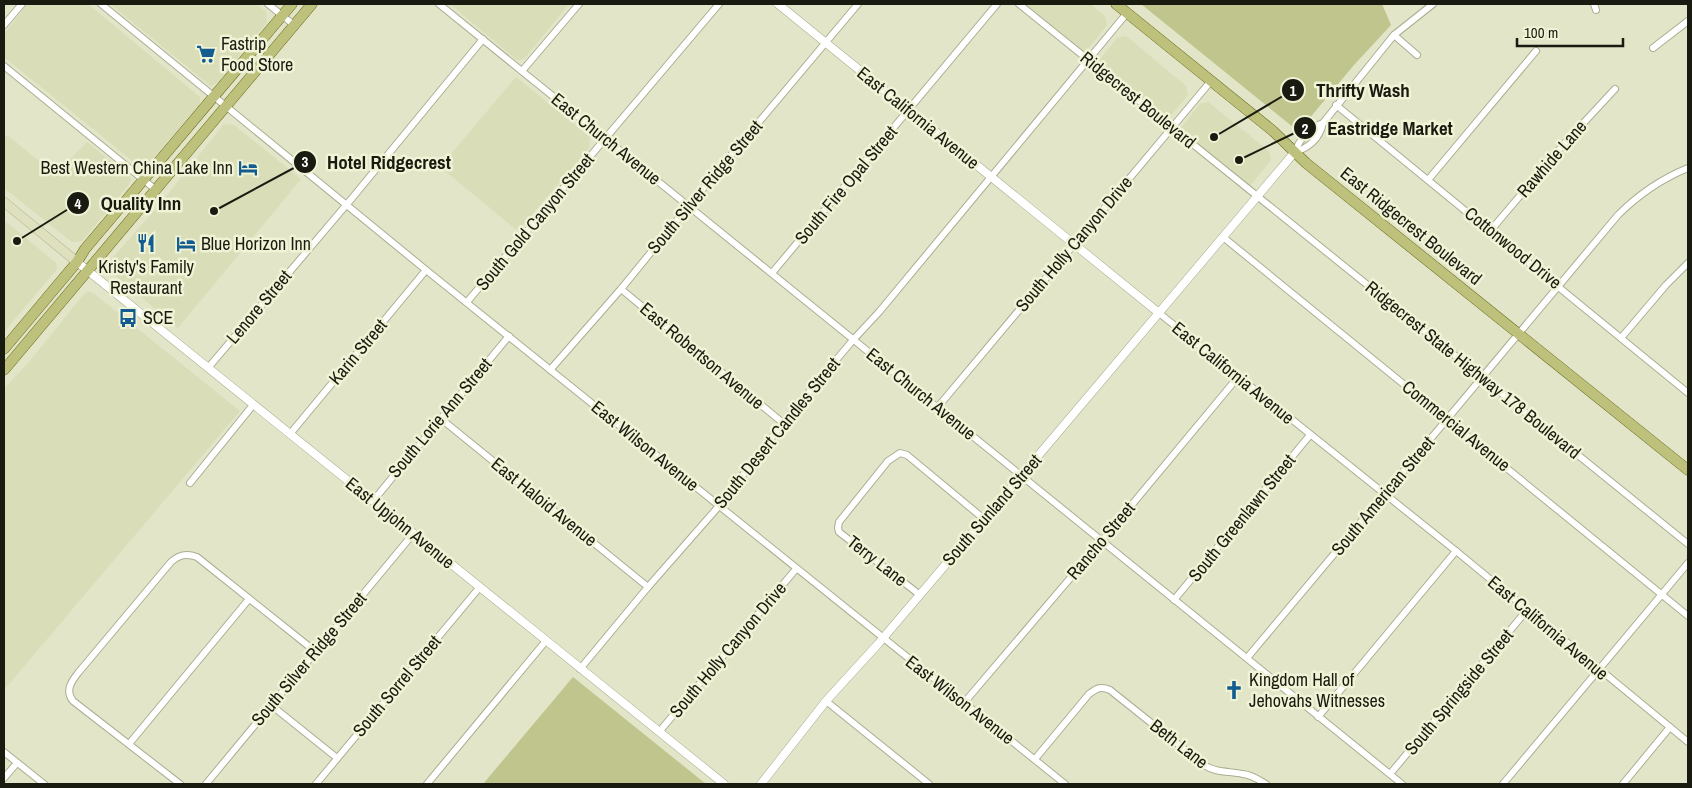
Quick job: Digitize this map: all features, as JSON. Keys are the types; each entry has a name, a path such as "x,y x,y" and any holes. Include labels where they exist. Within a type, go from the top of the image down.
{"main road":[{"path":"4,349 77,262 85,249 292,4"},
{"path":"4,370 312,4"},
{"name":"East Ridgecrest Boulevard","path":"1116,4 1286,142 1294,152 1688,470"},
{"path":"4,202 77,262"}],"street":[{"path":"4,26 22,4"},
{"name":"East Wilson Avenue","path":"101,4 347,203 426,270 963,704 1065,784"},
{"path":"268,4 294,25"},
{"name":"East Church Avenue","path":"439,4 1402,784"},
{"path":"522,72 579,4"},
{"name":"South Gold Canyon Street","path":"467,302 718,4"},
{"name":"East California Avenue","path":"778,4 990,178 1528,610 1688,742"},
{"name":"South Silver Ridge Street","path":"550,370 621,289 688,206 858,4"},
{"name":"South Fire Opal Street","path":"772,273 997,4"},
{"name":"Ridgecrest Boulevard","path":"1019,4 1258,195"},
{"path":"1294,152 1307,148 1320,133 1322,123 1394,35 1433,4"},
{"name":"South Desert Candles Street","path":"580,669 719,506 783,424 853,340 879,312 1127,13"},
{"path":"1653,48 1688,21"},
{"path":"1394,35 1417,55"},
{"name":"Lenore Street","path":"208,368 483,39"},
{"path":"1428,180 1536,51"},
{"path":"4,66 156,190"},
{"name":"South Holly Canyon Drive","path":"937,408 1211,81"},
{"name":"Rawhide Lane","path":"1491,230 1563,145 1615,89"},
{"name":"Cottonwood Drive","path":"1336,105 1687,390"},
{"path":"1294,152 1299,141 1313,126 1322,123"},
{"name":"South Sunland Street","path":"761,784 826,701 920,595 1294,152"},
{"name":"South American Street","path":"1247,658 1618,215 1648,189 1688,168"},
{"name":"Ridgecrest State Highway 178 Boulevard","path":"1258,195 1688,544"},
{"name":"Commercial Avenue","path":"1223,237 1448,418 1688,616"},
{"name":"East Upjohn Avenue","path":"77,262 545,642 724,784"},
{"path":"1621,338 1666,285 1688,263"},
{"name":"Karin Street","path":"290,434 426,270"},
{"name":"East Robertson Avenue","path":"621,289 783,424"},
{"name":"South Lorie Ann Street","path":"373,501 509,336"},
{"name":"Rancho Street","path":"963,704 1238,377"},
{"path":"190,483 253,404"},
{"name":"East Haloid Avenue","path":"440,418 648,587"},
{"name":"South Greenlawn Street","path":"1174,600 1310,436"},
{"name":"Terry Lane","path":"920,595 839,532 838,526 888,461 900,453 907,455 984,519"},
{"name":"South Silver Ridge Street","path":"206,784 413,534"},
{"path":"1318,717 1456,552"},
{"path":"180,784 73,701 70,697 69,688 78,673 171,562 188,554 196,557 316,652"},
{"path":"1503,784 1688,563"},
{"name":"South Holly Canyon Drive","path":"659,732 796,569"},
{"name":"South Sorrel Street","path":"316,784 479,588"},
{"path":"129,744 249,599"},
{"name":"South Springside Street","path":"1390,774 1528,610"},
{"path":"426,784 545,642"},
{"name":"Beth Lane","path":"1035,759 1089,694 1100,688 1110,690 1211,770 1245,774 1266,784"},
{"path":"826,701 928,784"},
{"path":"271,705 337,758"},
{"path":"1623,784 1670,727"},
{"path":"4,752 44,784"},
{"path":"4,778 16,763"}],"shaded area":[{"path":"28,4 88,4 200,97 200,104 147,165 140,167 4,57 4,34"},
{"path":"110,4 256,4 266,12 267,23 217,83 211,86"},
{"path":"450,4 569,4 524,59 517,60"},
{"path":"1018,4 1090,4 1105,16 1107,25 1082,56"},
{"path":"1141,4 1382,4 1391,25 1354,65 1303,126 1293,127"},
{"path":"1126,36 1186,86 1188,95 1163,125 1093,68 1117,38"},
{"path":"516,77 590,137 589,148 518,231 440,167"},
{"path":"1208,102 1269,151 1271,160 1246,191 1176,134 1200,104"},
{"path":"224,124 234,125 301,179 178,328 110,271 108,263 160,204"},
{"path":"7,135 55,174 87,142 131,178 130,183 82,241 72,242 4,188 4,139"},
{"path":"4,220 56,263 57,269 4,332"},
{"path":"88,292 93,293 240,411 4,690 4,389 29,362 84,294"},
{"path":"573,677 706,784 483,784"}],"place":[{"name":"Fastrip Food Store","path":"206,54"},
{"name":"Thrifty Wash","path":"1214,137"},
{"name":"Eastridge Market","path":"1239,160"},
{"name":"Best Western China Lake Inn","path":"248,168"},
{"name":"Hotel Ridgecrest","path":"214,211"},
{"name":"Quality Inn","path":"17,241"},
{"name":"Kristy's Family Restaurant","path":"146,243"},
{"name":"Blue Horizon Inn","path":"186,244"},
{"name":"SCE","path":"128,318"},
{"name":"Kingdom Hall of Jehovahs Witnesses","path":"1234,690"}]}
